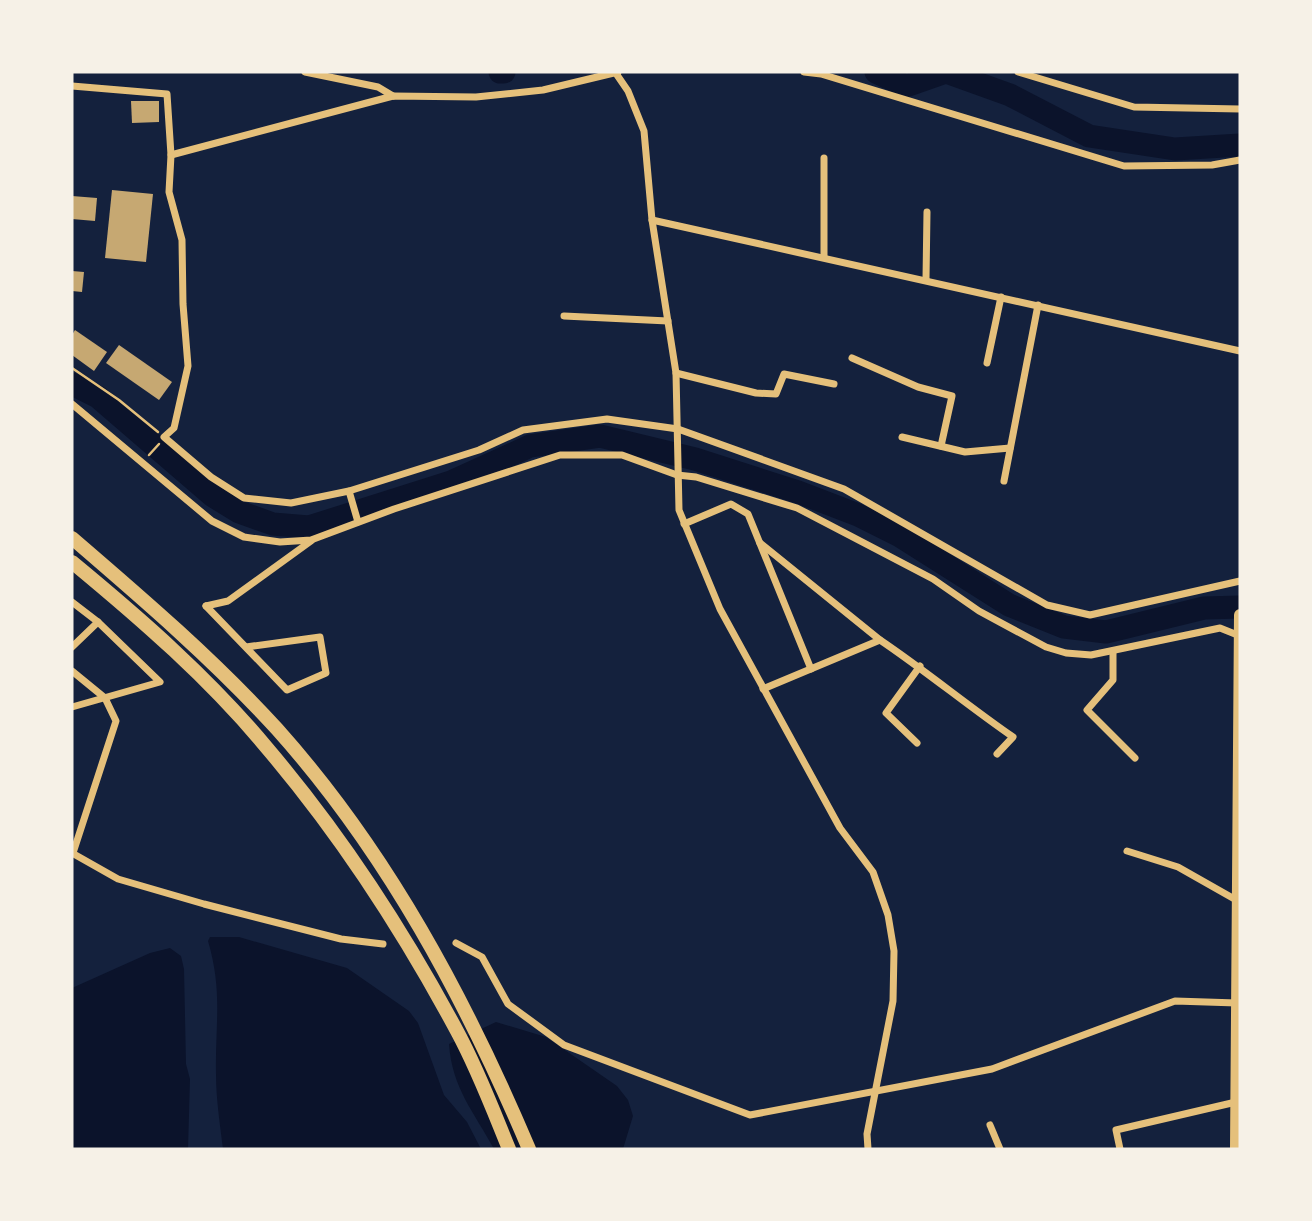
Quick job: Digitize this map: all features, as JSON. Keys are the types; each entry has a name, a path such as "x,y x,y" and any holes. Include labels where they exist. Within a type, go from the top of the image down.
{"highway":[{"path":"72,538 173,625 277,730 367,843 424,934 475,1026 529,1149"},
{"path":"72,562 184,661 267,747 339,840 395,924 458,1034 509,1149"},
{"path":"1236,1149 1240,615"}],"street":[{"path":"305,72 378,87 393,96"},
{"path":"171,155 393,96 489,95 543,90 616,72 628,91 644,131 652,220 676,373 678,510 720,609 840,828 873,872 888,915 894,951 893,1001 867,1134 868,1149"},
{"path":"804,72 821,74 1124,166 1212,165 1240,160"},
{"path":"1018,72 1135,107 1240,108"},
{"path":"72,86 167,94 171,155 169,192 182,240 188,366 174,428 164,437 211,477 244,498 291,503 349,491 479,450 523,430 607,419 678,429 844,489 1047,604 1090,615 1240,581"},
{"path":"824,158 824,256"},
{"path":"926,279 927,212"},
{"path":"652,220 824,256 1240,351"},
{"path":"987,363 1001,296"},
{"path":"1004,481 1038,305"},
{"path":"564,316 668,321"},
{"path":"852,358 918,387 952,396 941,446"},
{"path":"676,373 756,393 776,394 784,374 834,384"},
{"path":"72,404 212,521 244,537 280,542 311,540"},
{"path":"902,437 965,452 1010,448"},
{"path":"246,647 320,637 326,673 287,690 206,606 228,601 311,540 560,454 622,455 677,475 696,477 785,505 832,524 922,573 979,611 1046,647 1066,653 1091,655 1209,629 1220,628 1240,636"},
{"path":"349,491 358,522"},
{"path":"684,524 731,504 748,514 811,669"},
{"path":"760,543 880,640 920,666 964,704 1013,737 997,754"},
{"path":"72,602 98,622 160,682 72,707"},
{"path":"72,647 98,622"},
{"path":"764,689 880,640"},
{"path":"1113,651 1113,680 1087,710 1135,758"},
{"path":"917,743 886,713 920,666"},
{"path":"72,671 105,698 116,722 72,853 118,878 204,904 341,939 383,944"},
{"path":"1127,851 1178,867 1238,901"},
{"path":"456,943 482,957 508,1004 564,1045 750,1115 992,1069 1175,1001 1237,1003"},
{"path":"1120,1149 1116,1130 1236,1102"},
{"path":"990,1125 1000,1149"}],"path":[{"path":"72,368 119,400 164,437 143,463"}],"water":[{"path":"210,937 239,937 347,968 409,1011 418,1023 444,1095 467,1122 481,1149 223,1149 216,1083 217,992 208,941"},
{"path":"170,948 181,956 184,969 186,1064 190,1079 188,1149 72,1149 72,988 150,953"},
{"path":"496,1022 546,1037 617,1086 628,1100 633,1116 623,1149 494,1149 459,1087 449,1044"}],"building":[{"path":"131,101 159,101 159,122 132,123"},
{"path":"112,190 153,194 146,262 105,258"},
{"path":"72,196 97,198 95,221 72,219"},
{"path":"72,271 84,272 82,292 72,291"},
{"path":"75,330 107,352 94,371 72,355 72,335"},
{"path":"119,345 172,382 159,400 106,363"}],"waterway":[{"path":"876,72 906,86 946,72 1010,95 1089,136 1175,149 1240,145"},
{"path":"72,384 98,397 213,496 239,512 273,524 309,527 451,482 530,446 600,436 695,459 798,492 858,515 900,536 1009,605 1064,627 1106,632 1204,608 1240,607"}]}
